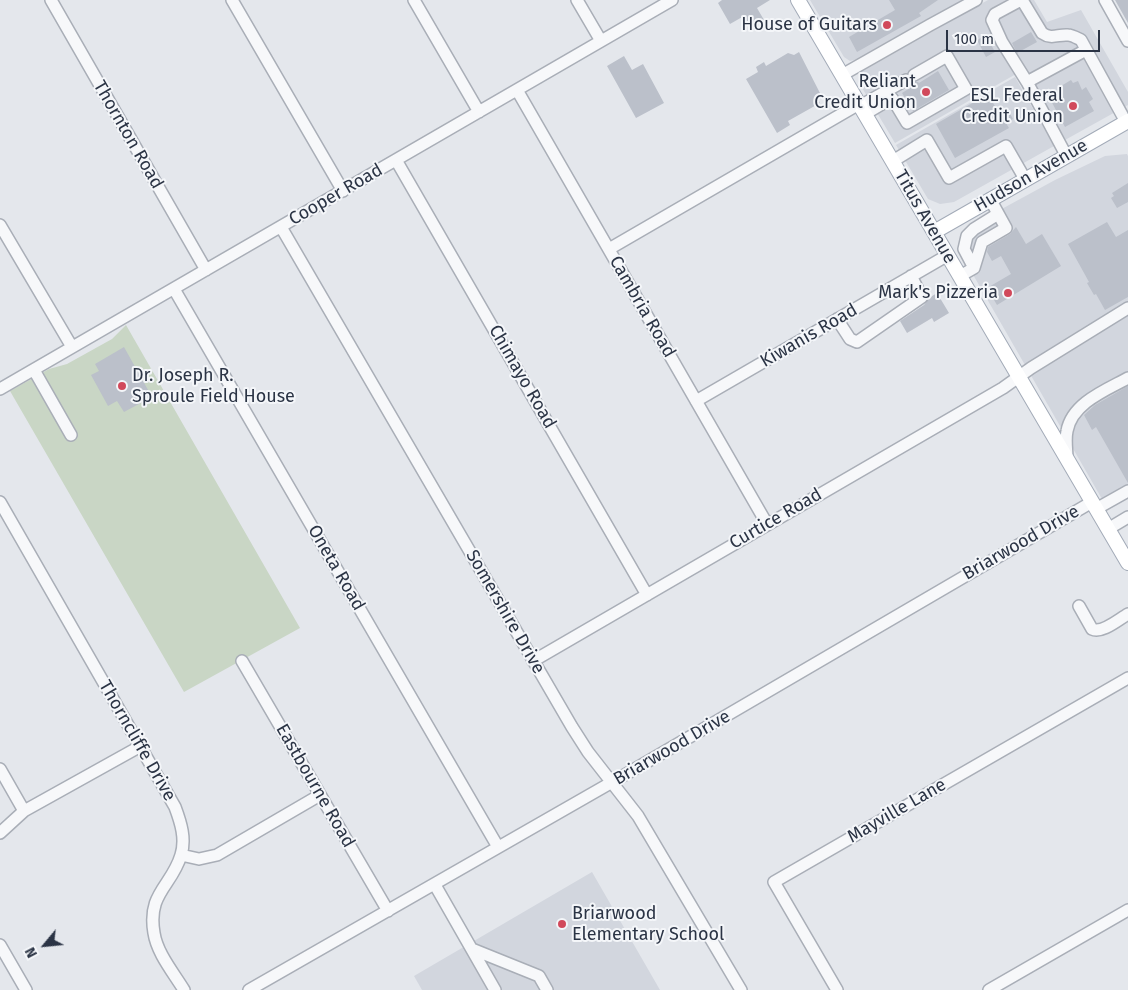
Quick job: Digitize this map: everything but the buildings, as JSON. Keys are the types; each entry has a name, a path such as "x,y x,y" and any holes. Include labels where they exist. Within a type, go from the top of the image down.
{"main road":[{"name":"Titus Avenue","path":"798,0 1128,563"},
{"name":"Hudson Avenue","path":"934,232 1066,155 1126,125"}],"street":[{"name":"Thornton Road","path":"51,0 206,270"},
{"path":"232,0 343,191"},
{"path":"414,0 479,112"},
{"path":"577,0 601,41"},
{"name":"Cooper Road","path":"0,389 672,0"},
{"path":"842,75 930,24 976,0"},
{"path":"1066,155 1027,82 1002,42 992,20 995,14 1022,0 1042,33 1053,38 1069,34 1081,40 1126,125"},
{"path":"1105,0 1128,41"},
{"path":"1027,82 1086,50"},
{"path":"609,249 861,108 947,56 966,89 907,123 892,98 861,108"},
{"name":"Cambria Road","path":"517,90 768,524"},
{"path":"893,161 927,140 949,178 1006,146 1025,179"},
{"name":"Chimayo Road","path":"396,160 647,595"},
{"path":"960,276 974,268 982,242 1006,228 990,199"},
{"path":"974,268 964,249 967,236 974,229 998,214"},
{"path":"0,225 72,347"},
{"name":"Somershire Drive","path":"281,227 572,727 642,823 742,990"},
{"path":"974,229 982,242"},
{"name":"Kiwanis Road","path":"696,401 948,255"},
{"path":"837,319 850,339 857,342 922,297 911,276"},
{"name":"Oneta Road","path":"174,289 498,847"},
{"name":"Curtice Road","path":"533,661 1003,388 1080,336 1128,308"},
{"path":"34,370 72,435"},
{"path":"1067,459 1066,433 1073,416 1083,404 1128,378"},
{"name":"Briarwood Drive","path":"249,990 1094,505 1128,491"},
{"name":"Thorncliffe Drive","path":"0,502 182,824 183,840 181,854 176,868 158,896 152,921 156,942 184,990"},
{"path":"1108,529 1128,518"},
{"path":"1079,606 1095,631 1101,630 1128,614"},
{"name":"Eastbourne Road","path":"242,661 388,911"},
{"name":"Mayville Lane","path":"837,990 774,882 1128,678"},
{"path":"0,833 24,811 139,747"},
{"path":"0,769 24,811"},
{"path":"181,854 199,859 217,855 320,795"},
{"path":"434,885 495,990"},
{"path":"990,990 1128,910"},
{"path":"0,945 26,990"},
{"path":"472,949 539,976 547,990"}],"shaded area":[{"path":"810,0 963,0 859,59 850,61 844,57"},
{"path":"988,0 1034,0 1047,22 1081,10 1128,92 1128,105 1056,145 1016,74 895,143 858,81 858,75 861,71"},
{"path":"1015,77 1054,146 954,202 940,204 928,199 896,145"},
{"path":"1127,154 1128,484 1102,499 960,252 962,233 987,217 1055,180 1105,156"},
{"name":"Briarwood Elementary School","path":"592,872 660,990 422,990 414,976"}],"green space":[{"path":"126,325 300,628 184,692 10,391 49,369 67,364 112,339"}],"place":[{"name":"House of Guitars","path":"887,25"},
{"name":"Reliant Credit Union","path":"926,92"},
{"name":"ESL Federal Credit Union","path":"1073,106"},
{"name":"Mark's Pizzeria","path":"1008,293"},
{"name":"Dr. Joseph R. Sproule Field House","path":"122,386"},
{"name":"Briarwood Elementary School","path":"562,924"}]}
